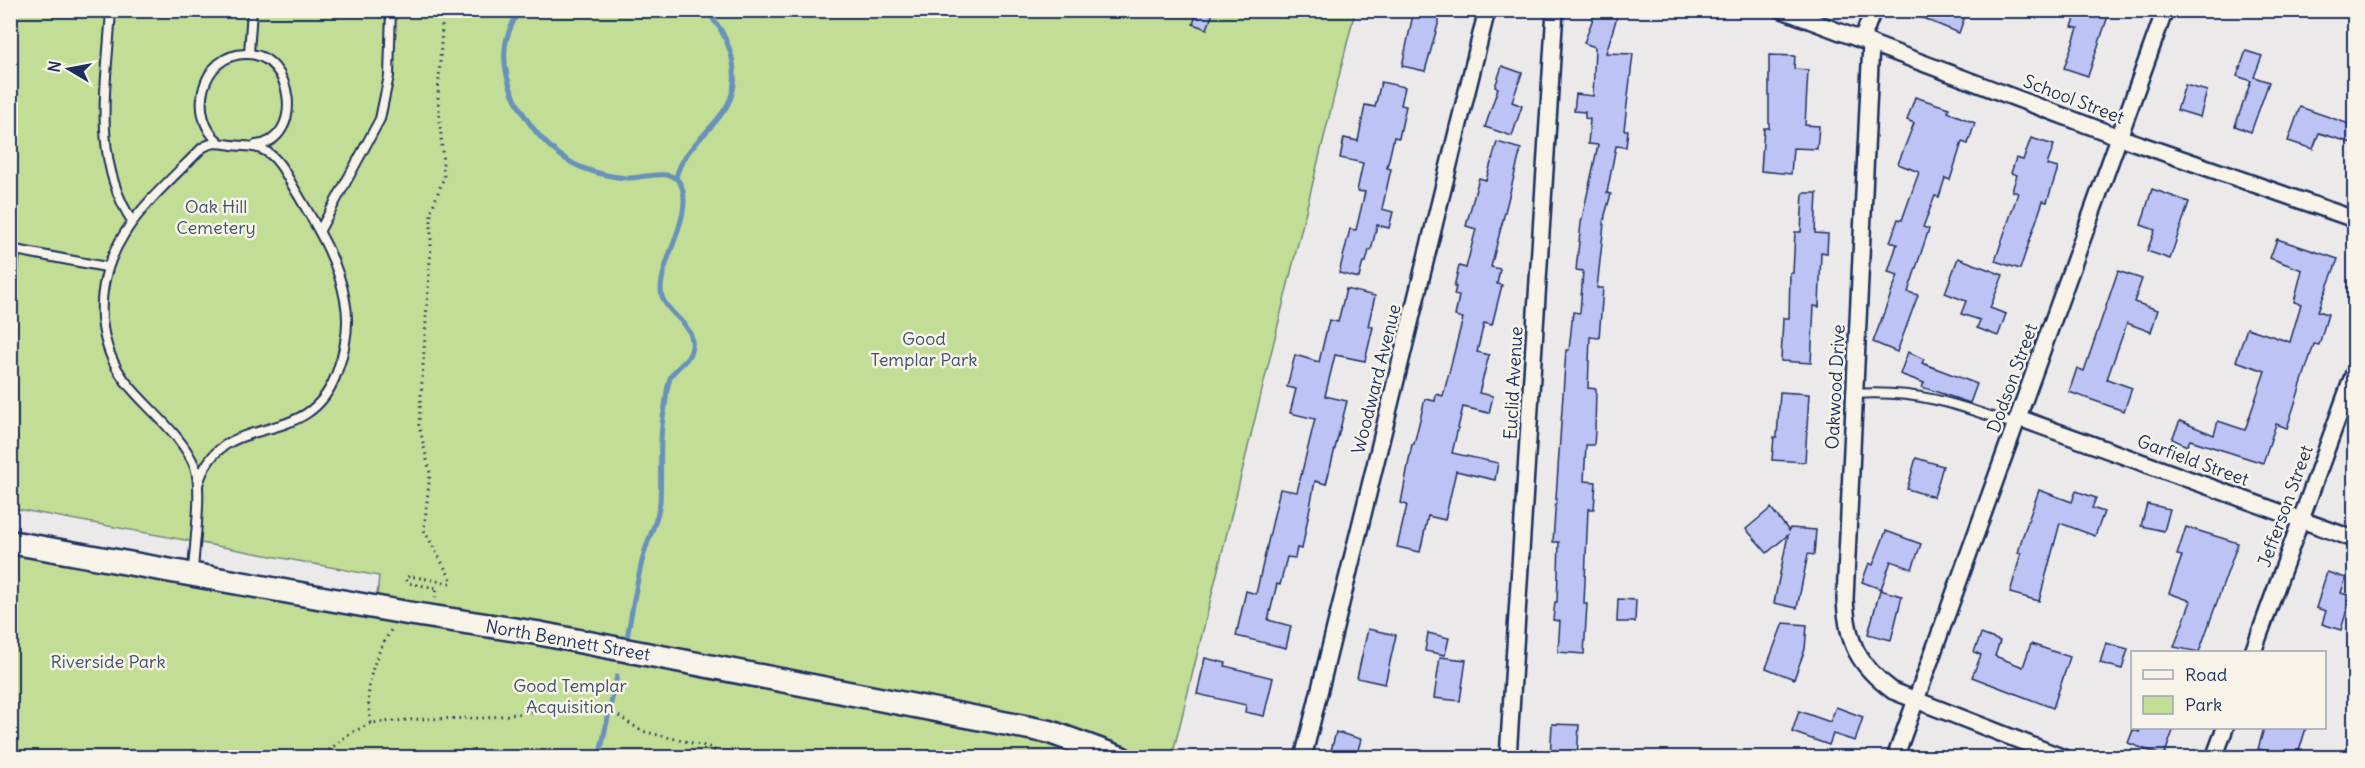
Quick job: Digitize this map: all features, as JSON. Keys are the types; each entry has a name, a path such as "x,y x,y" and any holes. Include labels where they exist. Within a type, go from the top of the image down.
{"main road":[{"name":"North Bennett Street","path":"10,542 406,613 537,633 1050,732 1121,758"}],"street":[{"name":"Woodward Avenue","path":"1303,758 1487,10"},
{"name":"Euclid Avenue","path":"1508,758 1555,10"},
{"name":"School Street","path":"1782,10 2119,137 2355,219"},
{"name":"Oakwood Drive","path":"1873,10 1867,41 1845,599 1846,627 1856,652 1872,676 1893,691 1916,702 2064,758"},
{"name":"Dodson Street","path":"1895,758 2165,10"},
{"name":"Jefferson Street","path":"2253,651 2355,373"},
{"name":"Garfield Street","path":"2017,421 2355,539"},
{"path":"2214,758 2225,729"}],"lane":[{"path":"111,10 105,142 115,192 132,221"},
{"path":"249,53 252,10"},
{"path":"320,230 380,119 389,76 391,10"},
{"path":"219,142 206,126 201,90 216,67 238,54 249,53 261,57 272,65 286,87 288,102 283,128 276,138 264,144 250,146"},
{"path":"193,573 198,485 202,467 221,446 250,433 284,426 311,412 330,389 337,374 345,339 346,303 337,270 320,230 279,162 270,154 250,146 219,142 202,148 132,221 106,267 102,290 103,329 114,364 124,380 186,452 195,467 198,485"},
{"path":"10,313 13,249 106,267"},
{"path":"1854,394 1902,393 1936,398 2017,421"}],"path":[{"path":"437,588 406,581 406,577 452,582 424,531 430,473 419,425 431,246 431,211 444,177 438,96 443,10"},
{"path":"371,723 367,703 368,680 382,643 393,626"},
{"path":"320,758 347,735 371,723 420,719 486,718 566,707 615,714 642,731 708,747 729,758"}],"green space":[{"name":"Good Templar Park","path":"11,11 1355,11 1172,757 11,757 10,547 529,625 377,596 379,576 11,508"}],"building":[{"path":"1198,10 1214,10 1207,29 1193,24"},
{"path":"1414,10 1442,10 1425,71 1402,66"},
{"path":"1596,10 1619,10 1606,53 1633,54 1624,130 1628,130 1626,147 1616,146 1607,193 1611,194 1605,215 1597,288 1603,288 1599,338 1590,337 1588,388 1596,389 1595,431 1594,445 1586,445 1584,481 1596,482 1594,509 1588,509 1584,654 1558,652 1560,621 1553,620 1555,602 1557,602 1559,542 1553,542 1566,350 1569,350 1573,312 1580,313 1583,271 1576,270 1581,223 1598,145 1588,144 1590,119 1585,118 1585,112 1574,111 1576,94 1593,96 1595,47 1584,43"},
{"path":"1903,10 1967,10 1959,33"},
{"path":"2078,10 2110,10 2088,76 2064,68 2078,28 2072,27"},
{"path":"2246,51 2262,56 2254,77 2269,82 2251,132 2235,126 2251,81 2237,76"},
{"path":"1769,55 1795,56 1794,69 1808,70 1805,125 1819,126 1817,149 1793,148 1791,174 1761,171 1764,128 1769,128"},
{"path":"1502,66 1522,73 1512,102 1522,106 1512,136 1485,127 1498,88 1495,87"},
{"path":"1381,82 1405,87 1401,105 1406,106 1399,138 1394,137 1387,168 1391,169 1382,209 1393,212 1389,228 1377,225 1371,251 1369,250 1366,262 1363,262 1359,278 1339,273 1350,229 1356,230 1365,192 1357,191 1363,163 1340,158 1344,138 1358,141 1365,105 1375,107"},
{"path":"2185,85 2207,91 2200,117 2177,110"},
{"path":"1915,97 1949,108 1948,112 1975,123 1968,144 1962,142 1950,180 1945,178 1939,197 1935,196 1923,227 1929,229 1908,292 1918,295 1897,352 1873,342 1898,275 1888,272 1897,244 1890,242 1898,219 1902,220 1919,172 1898,164 1914,123 1907,120"},
{"path":"2300,107 2355,126 2355,144 2319,133 2313,149 2288,141"},
{"path":"2031,138 2054,145 2047,165 2058,168 2047,202 2043,201 2020,269 1995,261 2018,193 2012,191 2017,175 2011,173 2016,158 2023,160"},
{"path":"1497,142 1521,149 1491,267 1500,269 1497,284 1502,285 1492,325 1484,323 1477,352 1489,355 1479,393 1493,396 1489,413 1463,407 1452,453 1498,463 1495,480 1456,471 1445,520 1428,516 1420,552 1397,547 1407,505 1401,503 1412,444 1414,444 1425,399 1435,401 1436,394 1443,396 1463,318 1455,316 1459,296 1454,295 1456,287 1454,287 1459,266 1466,268 1476,229 1466,226 1479,178 1486,180"},
{"path":"2152,189 2189,202 2170,259 2147,251 2155,230 2141,225"},
{"path":"1803,193 1817,193 1815,233 1828,234 1827,253 1821,252 1819,307 1814,306 1811,363 1781,361 1783,318 1789,318 1790,273 1793,273 1795,232 1801,232"},
{"path":"2277,239 2338,259 2318,311 2328,314 2319,345 2314,344 2287,428 2276,424 2263,463 2190,440 2187,446 2172,439 2180,421 2214,435 2218,421 2245,430 2265,371 2236,361 2247,328 2290,342 2301,304 2294,302 2302,270 2270,258"},
{"path":"1958,258 2003,275 1990,308 2006,314 1998,336 1977,328 1980,320 1961,314 1966,301 1945,293"},
{"path":"2118,271 2142,279 2134,302 2158,310 2151,332 2127,323 2107,379 2132,388 2124,411 2069,392 2077,368 2084,371"},
{"path":"1346,289 1375,296 1368,326 1373,327 1365,361 1335,355 1325,396 1347,401 1339,433 1326,484 1315,481 1302,549 1297,548 1295,558 1287,557 1268,620 1291,626 1286,648 1236,636 1246,591 1256,594 1280,489 1297,492 1315,419 1290,413 1296,389 1287,387 1295,355 1319,362 1329,320 1338,322"},
{"path":"1908,352 1924,359 1922,363 1977,384 1970,403 1922,387 1924,383 1900,374"},
{"path":"1780,392 1809,394 1805,462 1772,460 1774,437 1777,437"},
{"path":"1916,458 1943,466 1934,497 1907,489"},
{"path":"2039,490 2072,502 2076,491 2096,498 2092,508 2104,512 2095,536 2060,523 2039,601 2010,593 2021,553 2018,553 2022,538"},
{"path":"2147,504 2170,509 2164,531 2141,526"},
{"path":"1771,508 1789,531 1790,528 1816,530 1814,555 1808,554 1797,608 1774,603 1788,535 1767,553 1746,529"},
{"path":"2186,527 2238,543 2199,651 2174,647 2191,601 2169,593 2182,556 2177,555"},
{"path":"1886,531 1921,544 1912,569 1891,561 1881,589 1862,582 1869,563 1873,565"},
{"path":"2327,572 2346,578 2341,593 2351,596 2341,630 2322,624 2326,611 2316,608"},
{"path":"1880,590 1902,596 1891,640 1868,634"},
{"path":"1618,599 1636,600 1635,622 1617,622"},
{"path":"1783,623 1807,625 1805,649 1794,679 1766,668"},
{"path":"1368,629 1396,635 1385,684 1357,678"},
{"path":"1428,633 1449,638 1445,655 1425,651"},
{"path":"1981,634 2000,641 1995,656 2023,667 2031,644 2070,657 2053,708 1972,677 1981,655 1974,652"},
{"path":"2106,643 2128,649 2122,669 2100,663"},
{"path":"1440,657 1466,660 1460,701 1434,698"},
{"path":"1205,658 1226,663 1225,666 1273,678 1264,716 1245,712 1246,705 1197,694"},
{"path":"1836,707 1863,717 1855,741 1833,734 1829,745 1792,732 1799,711 1830,722"},
{"path":"1552,724 1579,725 1577,758 1550,758"},
{"path":"2140,729 2174,729 2164,756 2128,743 2133,730 2139,732"},
{"path":"2264,729 2306,729 2297,758 2258,749"},
{"path":"1336,732 1361,739 1356,758 1329,758"}],"waterway":[{"path":"519,10 507,39 505,65 515,99 524,115 547,144 579,167 599,173 632,178 671,176 681,185 684,197 680,223 662,278 661,290 667,306 689,331 692,347 686,359 671,376 668,387 662,431 659,509 645,551 627,638"},
{"path":"676,178 681,163 721,116 734,88 734,70 728,45 710,10"},
{"path":"599,758 617,676"}],"park label":[{"name":"Oak Hill Cemetery","path":"216,216"},
{"name":"Riverside Park","path":"108,661"},
{"name":"Good Templar Acquisition","path":"570,695"}]}
